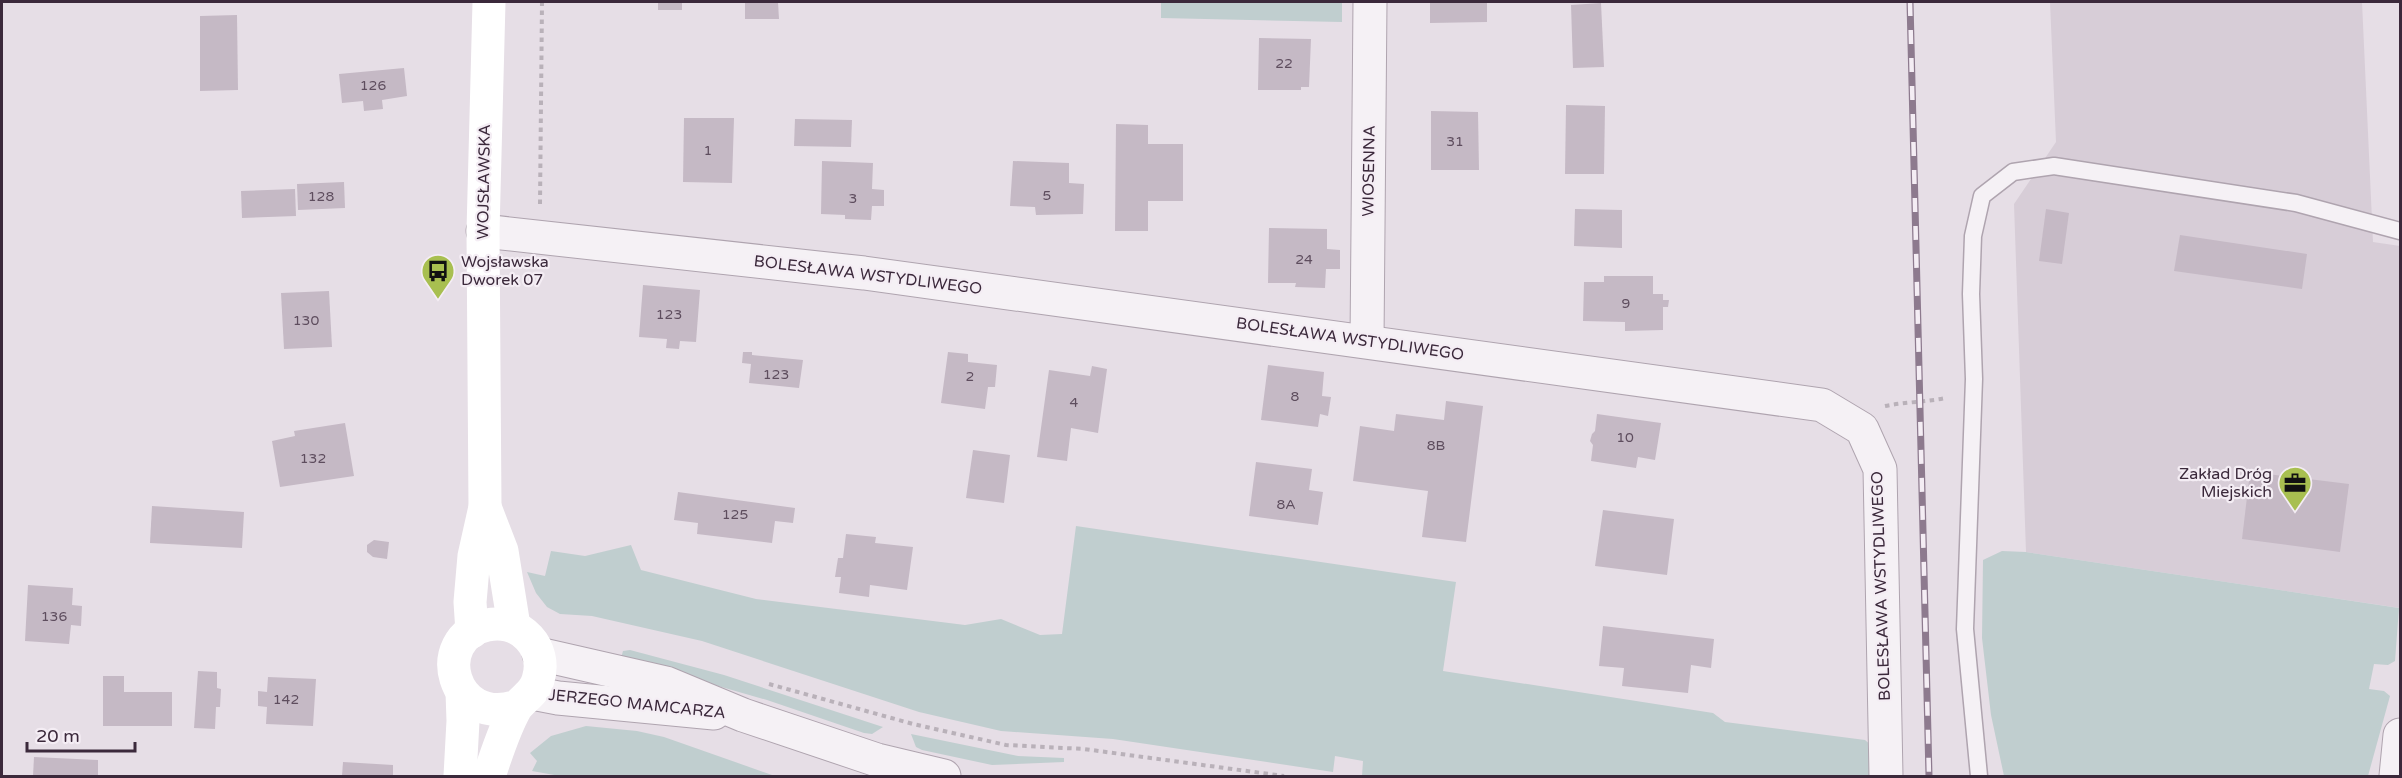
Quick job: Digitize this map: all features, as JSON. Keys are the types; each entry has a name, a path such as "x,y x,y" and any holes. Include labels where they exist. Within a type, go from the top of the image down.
{"street":[{"name":"WOJSŁAWSKA","path":"472,632 470,602 474,556 485,507 483,231 489,2"},
{"name":"WIOSENNA","path":"1367,341 1370,2"},
{"name":"BOLESŁAWA WSTYDLIWEGO","path":"483,231 864,273 1822,405 1862,429 1880,469 1886,777"},
{"name":"WOJSŁAWSKA","path":"485,507 502,551 514,627"},
{"path":"460,777 462,692 454,673 454,659 460,644 472,632 490,624 514,627 533,641 539,654 540,674 500,743 489,777"},
{"name":"JERZEGO MAMCARZA","path":"539,654 666,683 743,715 877,760 944,777"},
{"path":"462,692 474,704 492,710 500,710 525,699"},
{"name":"JERZEGO MAMCARZA","path":"525,699 558,698 743,715"},
{"path":"2382,777 2400,740"},
{"path":"2396,777 2400,740"}],"lane":[{"path":"1979,777 1965,629 1974,379 1971,294 1972,236 1982,196 2013,172 2054,166 2296,204 2400,231"}],"path":[{"path":"538,237 542,2"},
{"path":"1862,429 1880,407 1898,403 1919,404 1951,397 1974,379"},
{"path":"759,681 913,724 1006,745 1084,749 1284,777"}],"shaded area":[{"path":"1161,2 1342,2 1342,22 1161,18"},
{"path":"2050,2 2362,2 2373,242 2400,246 2400,608 2026,552 2014,204 2056,142"},
{"path":"1076,526 1456,582 1443,671 1713,713 1725,722 1865,740 1873,747 1874,776 1362,776 1363,761 1335,756 1333,772 1113,739 1001,731 919,712 702,641 592,616 560,614 547,607 536,593 527,572 545,576 551,551 585,556 631,545 641,570 756,599 965,625 1001,619 1040,635 1062,634"},
{"path":"2002,551 2026,552 2399,608 2395,661 2388,665 2374,664 2369,689 2384,691 2390,696 2368,776 2004,776 1991,715 1982,638 1983,560"},
{"path":"630,650 724,675 883,727 872,734 864,733 767,700 621,658 623,651"},
{"path":"586,726 637,731 664,737 775,776 560,776 532,771 537,761 530,753 551,736"},
{"path":"911,734 1018,756 1064,758 1064,762 992,765 922,750 916,747"}],"building":[{"path":"658,2 682,2 682,10 658,10"},
{"path":"745,2 778,2 779,19 745,19"},
{"path":"1430,2 1487,2 1487,22 1430,23"},
{"path":"1601,3 1604,67 1573,68 1571,5"},
{"path":"237,15 238,90 200,91 200,16"},
{"path":"1259,38 1311,39 1309,87 1301,87 1301,90 1258,90"},
{"path":"404,68 407,96 382,100 383,109 364,111 363,101 342,103 339,74"},
{"path":"1566,105 1605,106 1604,174 1565,174"},
{"path":"1431,111 1478,112 1479,170 1431,170"},
{"path":"684,118 734,118 732,183 683,182"},
{"path":"795,119 852,120 851,147 794,146"},
{"path":"1116,124 1148,125 1148,144 1183,144 1183,201 1148,201 1148,231 1115,231"},
{"path":"822,161 873,163 872,189 884,190 884,206 872,206 871,220 845,219 845,215 821,214"},
{"path":"1013,161 1069,163 1069,183 1084,184 1083,214 1036,215 1035,207 1010,206"},
{"path":"344,182 345,208 298,210 297,184"},
{"path":"295,189 296,216 242,218 241,191"},
{"path":"1575,209 1622,210 1622,248 1574,246"},
{"path":"2046,209 2069,213 2062,264 2039,261"},
{"path":"1269,228 1327,229 1327,249 1340,250 1340,269 1326,269 1325,288 1295,287 1296,283 1268,283"},
{"path":"2180,235 2307,254 2302,289 2174,271"},
{"path":"1604,276 1653,276 1653,294 1663,294 1663,300 1669,300 1668,307 1663,307 1663,330 1625,331 1625,322 1583,321 1584,282 1604,282"},
{"path":"643,285 700,290 696,342 680,341 679,349 666,348 667,339 639,337"},
{"path":"329,291 332,347 284,349 281,293"},
{"path":"743,352 803,360 799,388 749,383 751,364 742,363"},
{"path":"948,352 968,354 968,362 997,365 995,387 988,387 985,409 941,403"},
{"path":"1268,365 1324,372 1322,396 1331,397 1328,416 1320,414 1318,427 1261,420"},
{"path":"1092,366 1107,369 1098,433 1071,428 1067,461 1037,457 1049,370 1090,376"},
{"path":"1446,401 1483,406 1466,542 1422,537 1428,491 1353,481 1360,426 1394,431 1396,414 1444,420"},
{"path":"1597,414 1661,423 1655,460 1638,457 1636,468 1591,461 1593,445 1590,441 1595,431"},
{"path":"345,423 354,476 280,487 272,441 295,436 294,431"},
{"path":"973,450 1010,455 1004,503 966,498"},
{"path":"1256,462 1312,469 1309,490 1323,492 1318,525 1249,516"},
{"name":"Zakład Dróg Miejskich","path":"2250,472 2349,484 2340,552 2242,539"},
{"path":"678,492 795,508 793,523 775,521 772,543 697,534 698,523 674,520"},
{"path":"152,506 244,512 242,548 150,543"},
{"path":"1603,510 1674,519 1667,575 1595,566"},
{"path":"846,534 876,537 875,543 913,547 907,590 870,585 869,597 839,593 841,577 835,577 838,558 843,558"},
{"path":"374,540 389,542 387,559 373,557 367,552 367,545"},
{"path":"28,585 73,588 72,605 82,606 81,626 71,625 69,644 25,641"},
{"path":"1603,626 1714,639 1711,668 1691,665 1688,693 1622,686 1624,668 1599,666"},
{"path":"198,671 217,672 217,688 221,689 220,707 216,707 215,729 194,728"},
{"path":"103,676 124,676 124,692 172,692 172,726 103,726"},
{"path":"268,677 316,679 313,726 266,724 267,707 258,706 258,691 267,692"},
{"path":"34,757 98,760 98,776 33,776"},
{"path":"343,762 393,765 393,776 342,776"}],"railway":[{"path":"1910,2 1929,776"}],"place":[{"name":"Wojsławska Dworek 07","path":"438,300"},
{"name":"Zakład Dróg Miejskich","path":"2295,512"}]}
